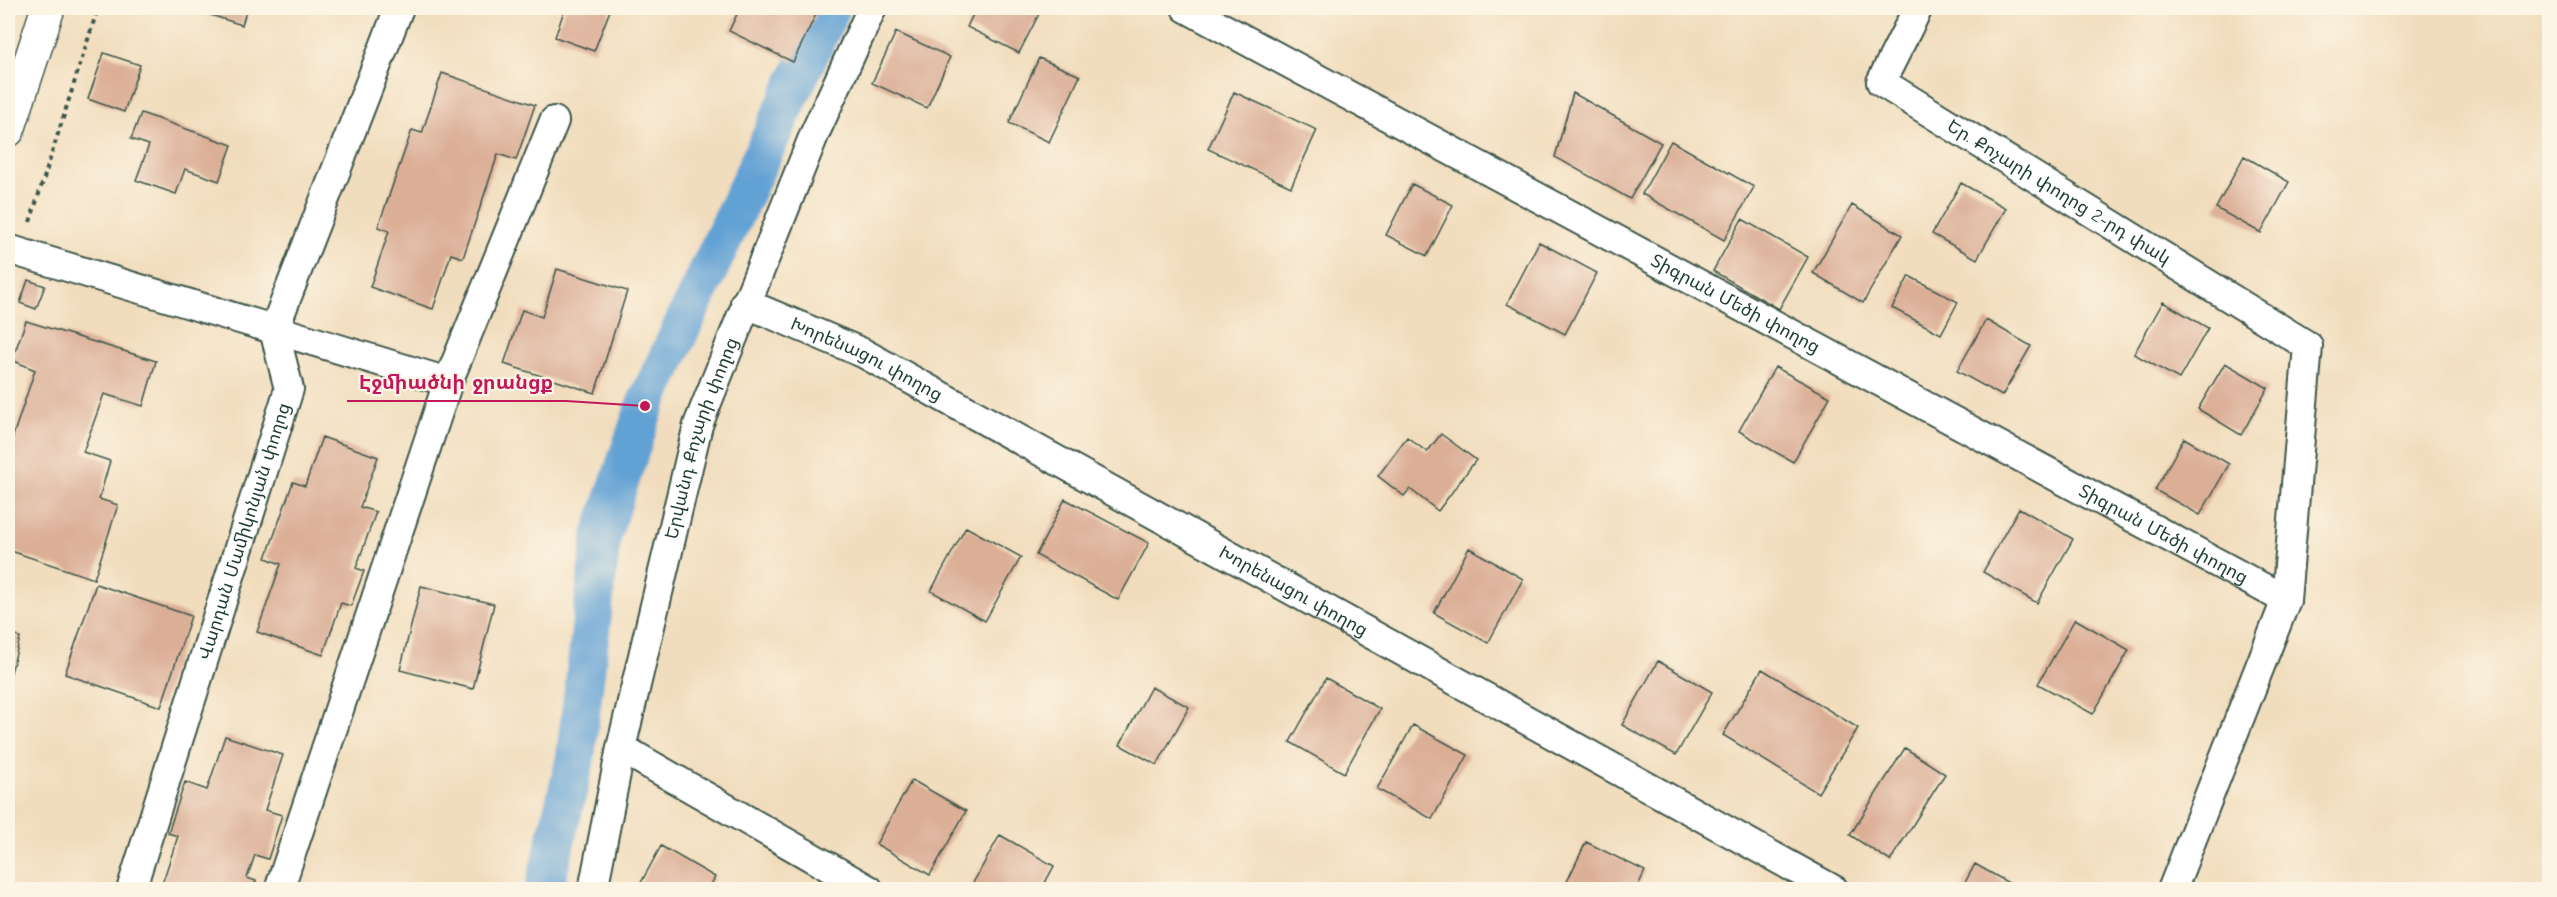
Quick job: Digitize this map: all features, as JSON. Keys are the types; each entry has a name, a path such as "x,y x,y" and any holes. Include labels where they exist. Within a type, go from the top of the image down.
{"highway":[{"path":"8,130 48,8"}],"street":[{"path":"274,330 399,8"},
{"name":"Երվանդ Քոչարի փողոց","path":"593,890 621,748 698,425 814,135 872,8"},
{"name":"Տիգրան Մեծի փողոց","path":"1186,8 2286,600"},
{"name":"Եր. Քոչարի փողոց 2-րդ փակ","path":"1918,8 1881,82 2308,346 2286,600"},
{"path":"279,890 448,382 554,121"},
{"path":"8,249 448,382"},
{"name":"Խորենացու փողոց","path":"745,303 862,352 1834,890"},
{"name":"Վարդան Մամիկոնյան փողոց","path":"131,890 289,389 274,330"},
{"path":"2172,890 2286,600"},
{"path":"621,748 869,890"}],"path":[{"path":"28,228 98,8"}],"building":[{"path":"189,8 247,8 242,25"},
{"path":"565,8 611,8 594,51 555,37"},
{"path":"740,8 819,8 793,62 729,31"},
{"path":"976,8 1042,8 1019,53 967,27"},
{"path":"896,32 950,57 927,108 872,83"},
{"path":"104,53 140,65 124,112 88,99"},
{"path":"1039,58 1080,76 1049,142 1009,123"},
{"path":"442,73 535,105 516,160 498,154 463,258 451,254 433,309 370,287 389,231 378,227 412,130 422,133"},
{"path":"1234,92 1317,130 1291,187 1208,149"},
{"path":"1573,93 1661,143 1630,199 1555,157"},
{"path":"141,113 232,145 219,181 185,169 176,194 136,180 149,145 131,139"},
{"path":"1671,141 1754,187 1724,240 1642,194"},
{"path":"2244,156 2289,182 2261,233 2216,208"},
{"path":"1961,183 2006,208 1977,259 1932,234"},
{"path":"1412,184 1453,205 1427,256 1386,235"},
{"path":"1852,205 1902,235 1863,303 1813,273"},
{"path":"1742,219 1808,257 1779,309 1713,271"},
{"path":"1539,242 1597,273 1565,334 1507,304"},
{"path":"557,269 627,291 595,393 504,364 522,310 542,317"},
{"path":"1909,276 1958,302 1941,334 1892,308"},
{"path":"28,280 45,286 36,309 20,303"},
{"path":"2163,302 2208,328 2179,379 2134,354"},
{"path":"1986,320 2031,346 2002,396 1957,371"},
{"path":"26,321 156,361 143,406 104,394 83,452 110,461 99,499 118,505 94,579 8,550 8,451 35,370 12,360"},
{"path":"2225,363 2268,388 2241,435 2198,409"},
{"path":"1775,367 1830,397 1793,462 1739,431"},
{"path":"1441,434 1476,460 1438,511 1410,489 1404,496 1378,476 1407,437 1427,452"},
{"path":"322,437 378,457 360,507 376,512 356,568 364,571 351,606 341,603 323,655 257,632 281,564 266,558 293,482 305,486"},
{"path":"2184,438 2229,464 2200,515 2155,490"},
{"path":"1065,499 1149,543 1118,600 1036,555"},
{"path":"2019,508 2073,539 2037,603 1983,572"},
{"path":"966,527 1021,557 985,621 931,591"},
{"path":"1469,548 1523,579 1488,643 1434,613"},
{"path":"96,584 191,616 161,707 65,674"},
{"path":"421,586 494,604 473,689 400,670"},
{"path":"2075,619 2129,650 2093,714 2038,684"},
{"path":"8,630 20,638 8,684"},
{"path":"1658,661 1712,692 1676,755 1622,725"},
{"path":"1762,669 1858,728 1818,793 1723,735"},
{"path":"1326,678 1380,709 1344,773 1290,742"},
{"path":"1151,687 1189,707 1157,765 1120,745"},
{"path":"1413,725 1468,755 1432,819 1377,789"},
{"path":"225,736 283,755 265,810 282,815 268,859 255,855 247,878 256,881 253,890 167,890 161,887 178,836 168,833 185,782 207,790"},
{"path":"1905,748 1945,774 1890,861 1850,835"},
{"path":"912,780 966,811 930,875 876,844"},
{"path":"1000,835 1054,866 1041,890 969,890"},
{"path":"1586,842 1645,871 1636,890 1563,890"},
{"path":"661,846 715,877 708,890 637,890"},
{"path":"1975,864 2021,890 1961,890"},
{"path":"792,884 802,890 789,890"}],"waterway":[{"path":"544,890 575,760 602,534 645,406 831,8"}],"place":[{"name":"Էջմիածնի ջրանցք","path":"645,406"}]}
